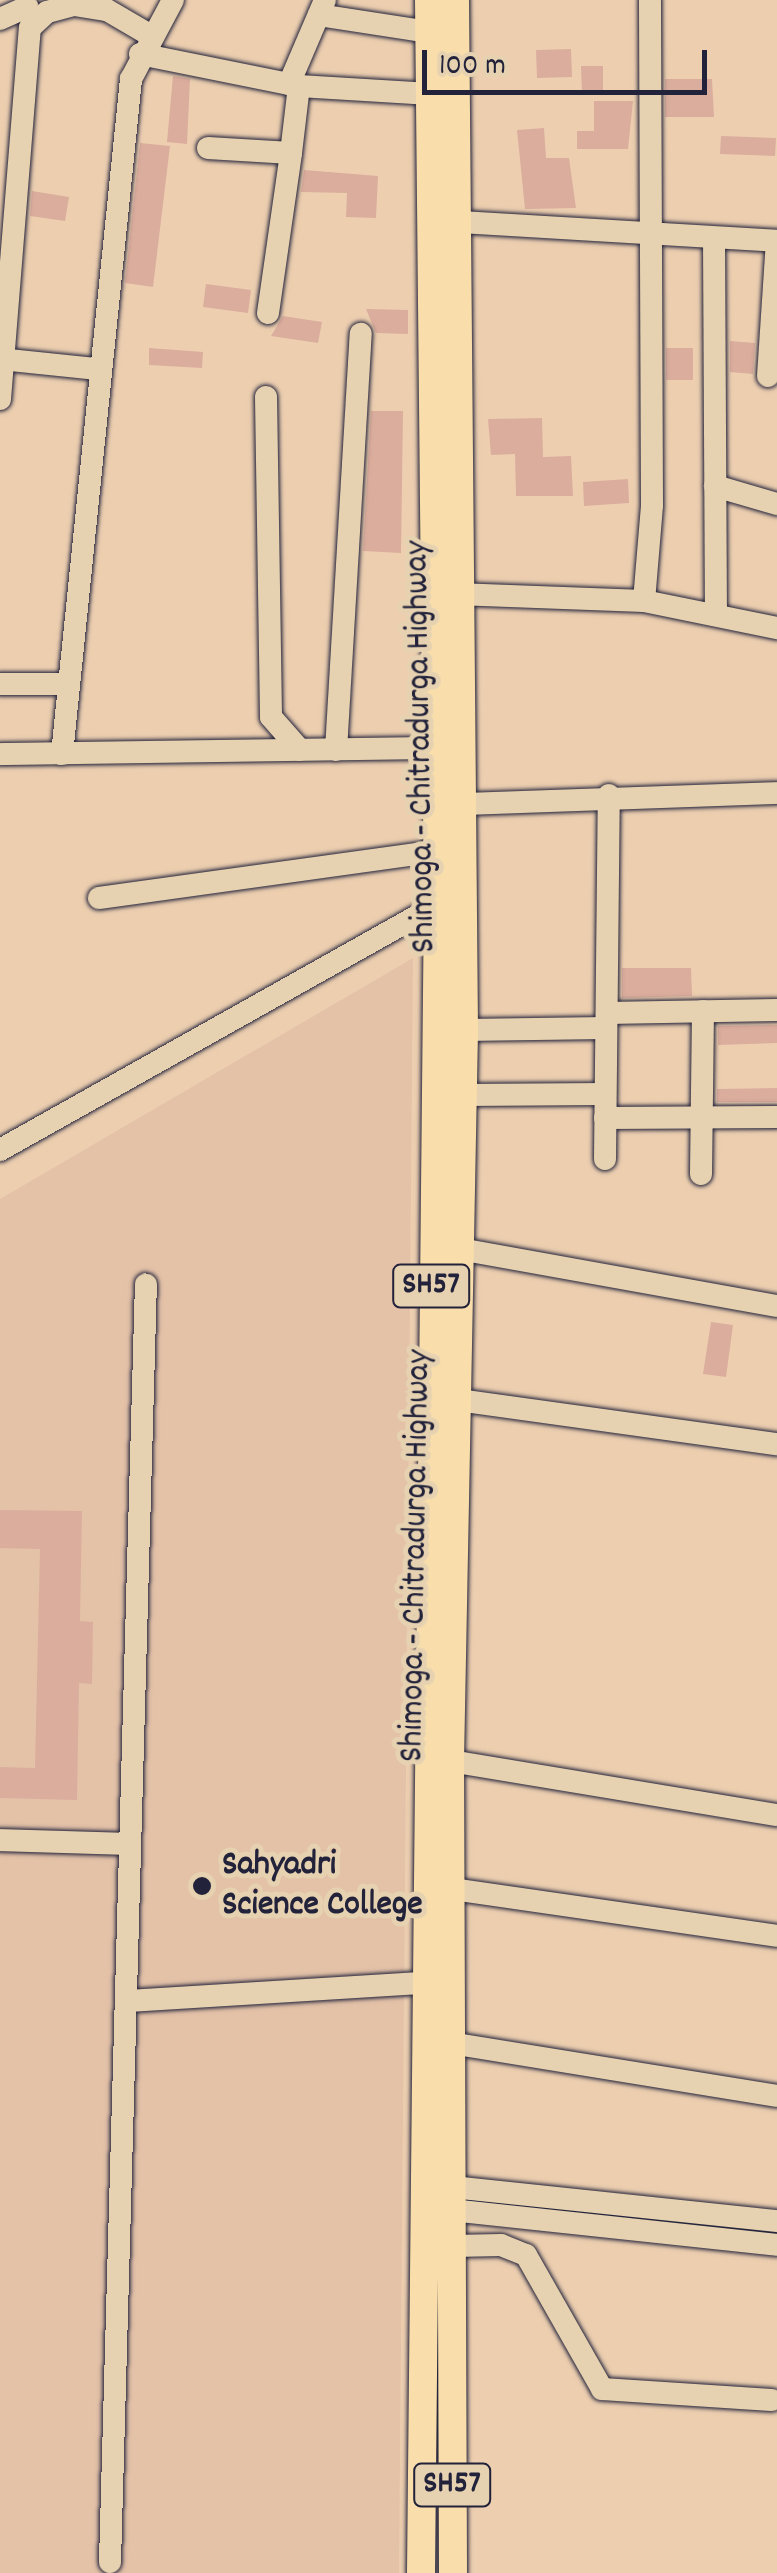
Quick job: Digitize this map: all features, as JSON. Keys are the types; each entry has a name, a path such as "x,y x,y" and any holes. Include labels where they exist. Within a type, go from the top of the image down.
{"main road":[{"name":"Shimoga - Chitradurga Highway","path":"420,2573 425,1984 450,898 462,804 444,221 431,94 429,0"},
{"name":"Shimoga - Chitradurga Highway","path":"453,2573 455,2044 450,1760 464,1030 450,898 437,850 435,748 444,221 455,0"}],"street":[{"path":"62,754 96,369 145,44 173,0"},
{"path":"644,601 652,236 650,0"},
{"path":"0,19 30,9 75,3 108,10 145,44 294,86 431,94"},
{"path":"268,313 290,153 294,86 322,8 429,32"},
{"path":"0,399 30,9"},
{"path":"208,148 290,153"},
{"path":"444,221 777,241 768,376"},
{"path":"714,238 716,615"},
{"path":"336,750 361,334"},
{"path":"2,359 96,369"},
{"path":"266,397 271,717 300,750"},
{"path":"716,486 777,504"},
{"path":"456,594 644,601 777,628"},
{"path":"0,684 68,684"},
{"path":"0,754 435,748"},
{"path":"462,804 610,795 777,793"},
{"path":"605,1159 610,795"},
{"path":"100,898 437,850"},
{"path":"0,1150 450,898"},
{"path":"464,1030 702,1011 777,1010"},
{"path":"702,1011 702,1174"},
{"path":"463,1095 699,1117 777,1116"},
{"path":"460,1250 777,1306"},
{"path":"110,2562 127,2001 126,1844 146,1284"},
{"path":"458,1400 777,1444"},
{"path":"450,1760 777,1815"},
{"path":"0,1840 126,1844"},
{"path":"452,1888 777,1936"},
{"path":"127,2001 425,1984"},
{"path":"425,2038 777,2096"},
{"path":"452,2199 777,2220"},
{"path":"452,2199 777,2245"},
{"path":"453,2246 501,2245 526,2254 602,2389 772,2400"}],"shaded area":[{"name":"Sahyadri Science College","path":"413,958 399,2573 0,2573 0,1199"}],"building":[{"path":"571,49 572,77 537,78 536,50"},
{"path":"581,66 603,66 603,94 582,94"},
{"path":"173,76 190,79 187,144 167,142"},
{"path":"665,79 712,79 714,117 665,117"},
{"path":"594,101 633,101 628,149 577,149 577,131 594,131"},
{"path":"544,128 546,158 569,158 576,208 525,209 517,130"},
{"path":"721,136 776,138 775,156 720,154"},
{"path":"140,143 170,146 153,287 125,283"},
{"path":"304,170 378,176 376,218 346,217 347,193 301,192"},
{"path":"32,191 69,197 65,221 30,216"},
{"path":"206,284 251,290 248,313 203,307"},
{"path":"366,309 408,310 408,334 376,333"},
{"path":"283,316 322,322 318,343 271,336"},
{"path":"730,341 755,343 753,374 730,372"},
{"path":"149,348 203,352 202,368 149,365"},
{"path":"666,348 693,348 693,380 666,380"},
{"path":"371,411 403,411 401,553 363,551"},
{"path":"542,418 543,457 571,456 573,496 516,496 515,454 491,455 488,419"},
{"path":"628,479 629,503 584,506 583,482"},
{"path":"622,968 691,968 692,996 622,998"},
{"path":"777,1025 777,1043 718,1045 718,1026"},
{"path":"777,1088 777,1102 717,1102 717,1089"},
{"path":"711,1322 733,1325 726,1377 703,1374"},
{"path":"0,1510 82,1511 80,1621 93,1622 92,1684 79,1683 77,1800 0,1798 0,1767 35,1768 40,1549 0,1548"}],"place":[{"name":"Sahyadri Science College","path":"202,1886"}]}
